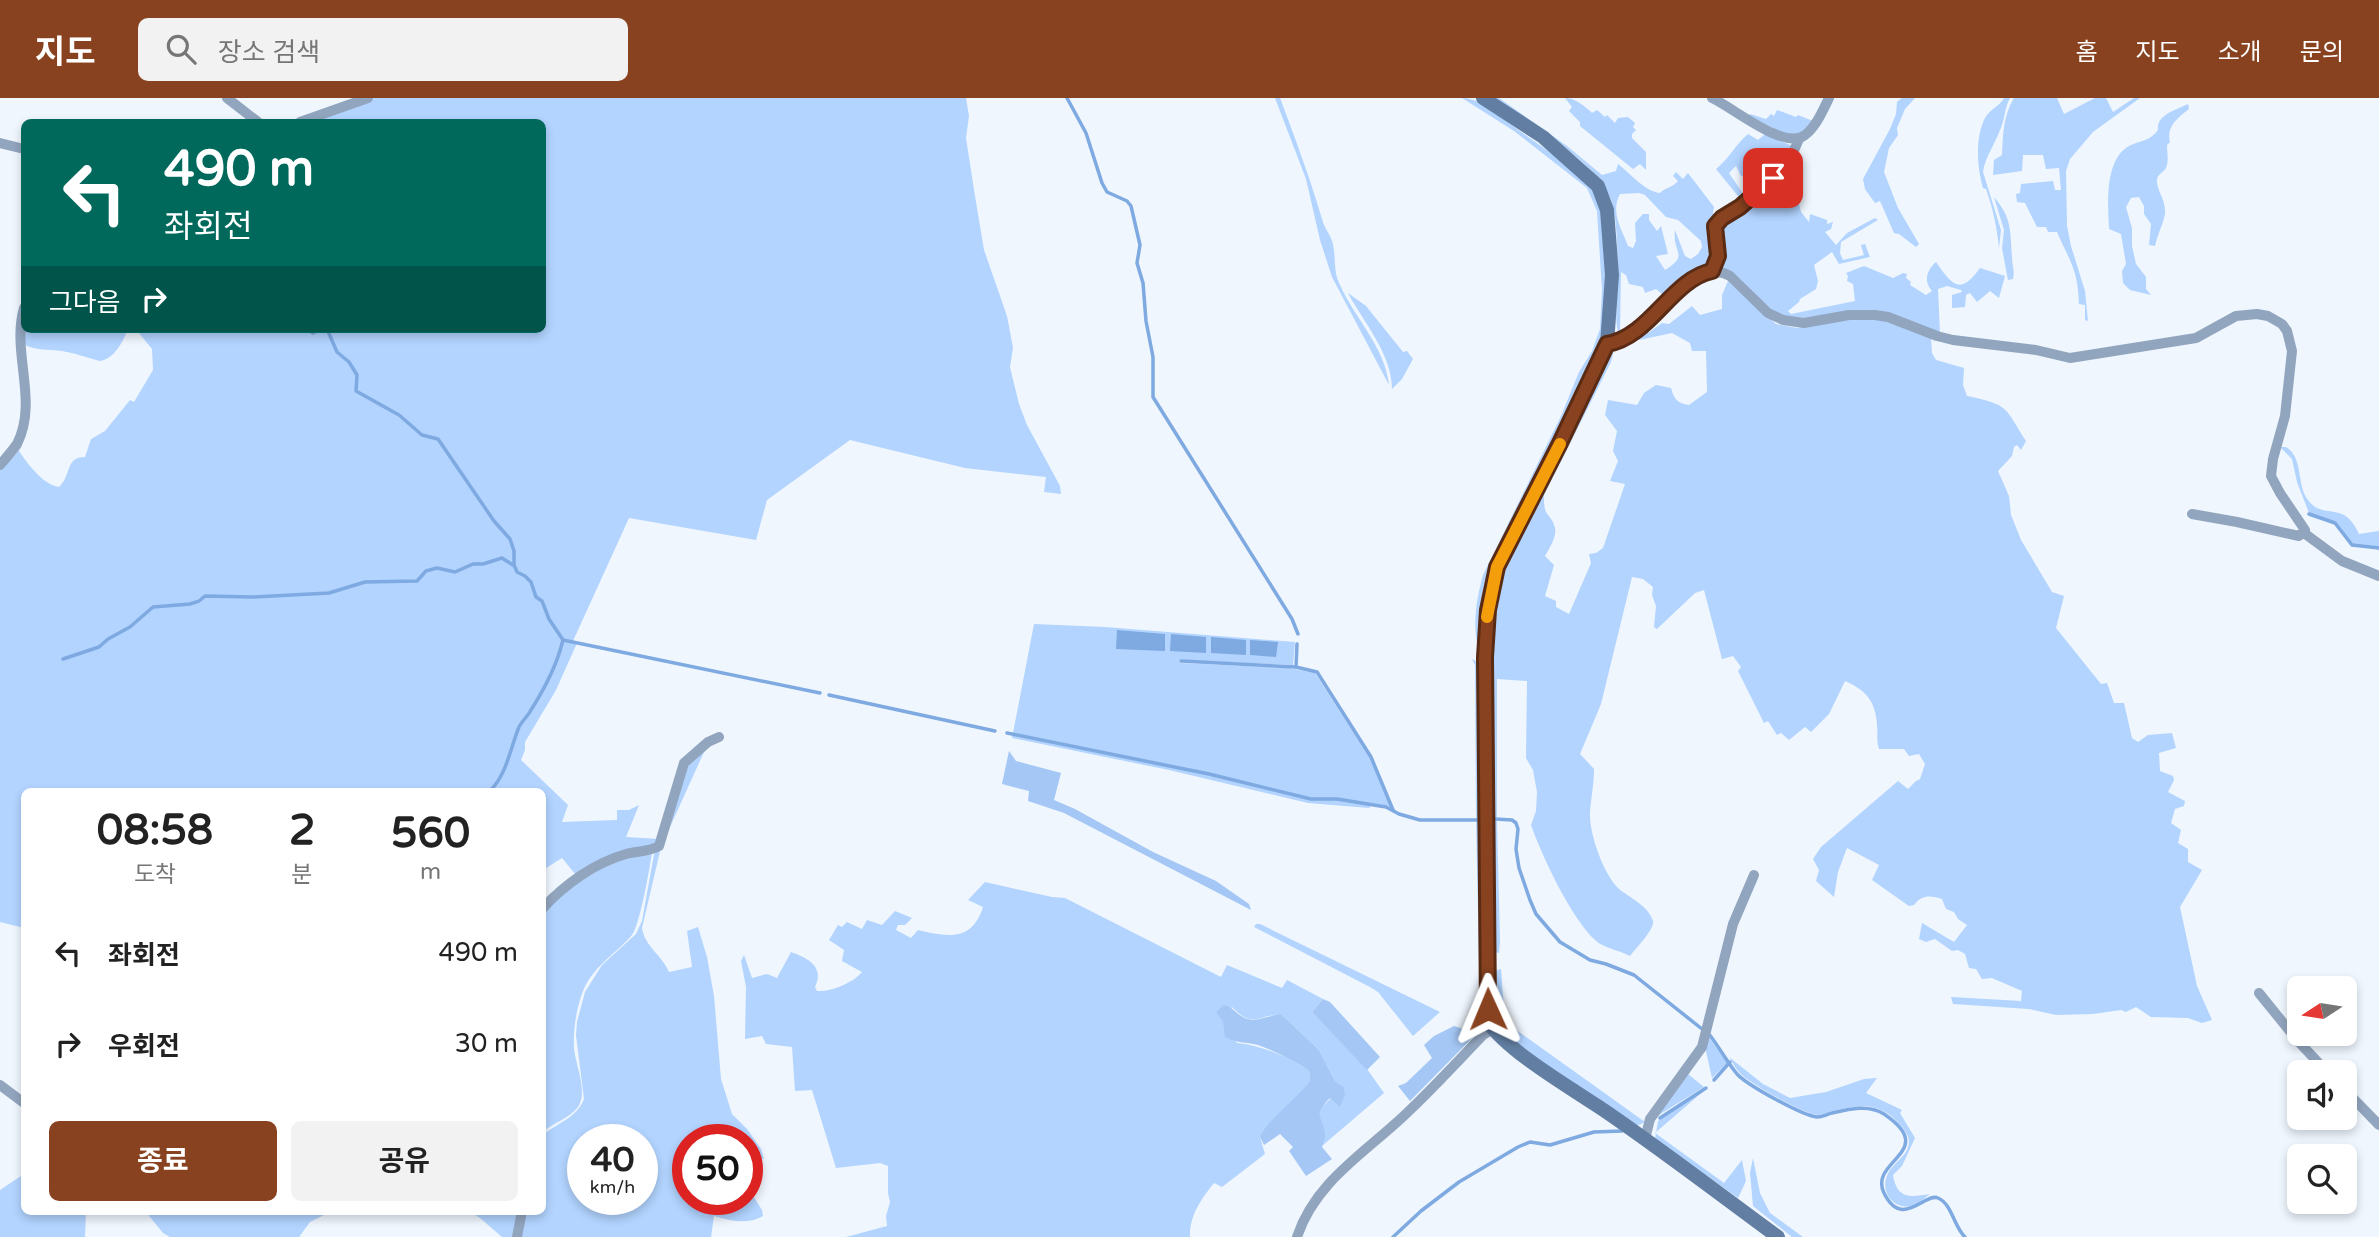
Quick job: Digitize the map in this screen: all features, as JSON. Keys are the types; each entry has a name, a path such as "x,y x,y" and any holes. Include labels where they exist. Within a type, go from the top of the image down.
{"main road":[{"path":"1483,98 1543,137 1589,177 1604,197 1610,229 1612,275 1607,344 1497,567 1488,610 1485,645 1488,1022 1520,1053 1645,1139 1778,1237"}],"street":[{"path":"227,98 254,119"},
{"path":"308,119 368,98"},
{"path":"1712,98 1784,139 1799,139 1807,134 1829,98"},
{"path":"1712,271 1718,256 1715,226 1773,178 1792,155 1799,139"},
{"path":"0,143 21,148"},
{"path":"1607,344 1623,340 1695,279 1712,271 1730,276 1768,313 1783,320 1804,323 1849,315 1875,315 1888,317 1945,338 2036,350 2070,358 2196,338 2235,316 2268,316 2282,324 2287,331 2292,351 2286,416 2273,459 2271,476 2303,525 2304,533"},
{"path":"0,466 17,443 24,415 26,399 21,333"},
{"path":"2192,514 2290,536 2304,533"},
{"path":"2304,533 2342,561 2379,576"},
{"path":"546,905 587,871 626,854 659,846 684,763 708,742 719,737"},
{"path":"1645,1139 1650,1119 1702,1047 1733,924 1754,875"},
{"path":"2259,993 2316,1060"},
{"path":"1297,1237 1322,1190 1410,1111 1493,1029"},
{"path":"0,1085 21,1101"},
{"path":"2357,1102 2379,1125"},
{"path":"517,1237 521,1215"}],"shaded area":[{"path":"374,98 966,98 969,116 966,138 975,196 984,250 1007,316 1013,348 1010,367 1027,425 1060,486 1061,494 1044,492 1046,477 965,468 850,440 767,500 756,540 629,518 573,641 563,640 550,619 543,600 536,596 526,575 514,565 515,550 510,538 494,521 438,438 423,434 392,410 356,390 358,375 350,362 338,351 329,333 546,333 546,119 318,119"},
{"path":"1275,98 1280,98 1332,241 1338,280 1382,358 1389,385 1332,277 1320,240 1306,179"},
{"path":"1462,98 1477,101 1491,109 1587,182 1599,203 1606,245 1606,295 1598,353 1487,582 1480,648 1476,638 1475,620 1483,575 1561,416 1579,372 1592,351 1600,329 1602,290 1597,211 1587,188 1514,131"},
{"path":"1493,98 1499,98 1567,146 1602,175 1616,171 1618,164 1643,186 1660,193 1678,181 1673,176 1676,172 1683,179 1688,173 1714,207 1713,213 1718,219 1710,268 1699,272 1664,302 1662,294 1656,289 1645,293 1643,287 1629,284 1626,275 1621,272 1620,336 1616,317 1617,240 1612,203 1605,188 1578,158 1561,144","holes":["1620,194 1645,195 1666,217 1678,220 1701,241 1702,247 1698,254 1691,259 1685,256 1675,230 1678,257 1665,270 1656,256 1668,254 1661,226 1657,231 1649,220 1649,214 1643,214 1635,223 1636,241 1633,248 1628,246 1618,221 1617,201"]},
{"path":"1565,98 1576,101 1592,113 1597,110 1605,117 1607,115 1615,123 1618,118 1628,117 1635,123 1633,127 1636,130 1632,138 1646,152 1646,170 1640,164 1633,169 1580,126 1580,122 1569,111 1572,107"},
{"path":"1902,98 1915,98 1905,109 1897,128 1898,135 1889,148 1884,172 1898,208 1919,244 1916,247 1894,233 1880,201 1875,203 1865,189 1863,179 1890,129 1897,102"},
{"path":"2004,98 2010,98 1983,172 2001,230 1999,248 1993,211 1981,179 1978,152 1985,118"},
{"path":"2014,98 2057,98 2064,114 2095,98 2106,98 2113,112 2134,98 2140,98 2093,132 2070,159 2066,171 2067,226 2085,291 2088,321 2085,320 2085,305 2079,304 2072,266 2057,232 2048,232 2046,227 2037,227 2025,203 2017,202 2016,194 2020,193 2021,184 2053,181 2055,190 2061,190 2059,168 2046,169 2043,155 2023,155 2022,171 1993,175 1994,160 2002,155 2003,133"},
{"path":"2188,104 2189,109 2171,127 2167,165 2157,180 2165,214 2155,246 2149,245 2151,224 2144,214 2144,206 2139,197 2131,198 2126,207 2132,228 2136,264 2146,277 2146,289 2151,295 2130,290 2123,283 2122,271 2126,264 2121,234 2109,229 2108,196 2111,172 2121,153 2129,146 2152,136 2158,130 2163,117"},
{"path":"1777,110 1813,121 1803,133 1790,137 1749,116 1750,114 1766,119 1771,114 1774,116"},
{"path":"1748,134 1758,140 1765,134 1792,146 1760,185 1752,175 1741,176 1736,166 1729,173 1746,198 1742,201 1716,169"},
{"path":"1789,163 1801,212 1809,222 1810,214 1827,220 1827,224 1833,222 1831,229 1825,232 1836,245 1847,233 1875,218 1878,220 1841,242 1840,253 1843,260 1864,255 1861,245 1865,244 1870,257 1839,264 1832,252 1814,265 1818,281 1816,289 1788,311 1791,314 1855,301 1853,284 1847,281 1846,273 1864,266 1893,278 1907,274 1910,285 1926,295 1932,291 1927,276 1936,262 1956,284 1967,282 1980,268 2005,276 1999,298 1990,291 1977,302 1970,293 1966,295 1965,307 1952,308 1952,295 1962,292 1961,290 1947,286 1938,289 1940,334 1889,314 1815,319 1776,315 1718,268 1718,231 1725,219 1746,208"},
{"path":"1994,197 2004,211 2009,225 2014,270 2013,279 2008,280 2002,248 2004,230"},
{"path":"1728,281 1776,324 1797,328 1874,317 1931,338 1932,353 1936,360 1964,368 1963,385 1967,396 1998,405 2009,414 2026,441 2021,450 2017,445 2014,447 2012,456 1998,471 2009,496 2011,515 2021,540 2052,592 2064,596 2056,628 2101,684 2107,683 2114,703 2124,703 2132,738 2138,742 2148,735 2172,733 2176,748 2159,753 2160,771 2173,776 2174,780 2168,792 2185,801 2184,806 2175,809 2171,823 2181,830 2178,843 2188,849 2188,862 2202,870 2180,907 2197,986 2212,1020 2202,1023 2188,1018 2151,1017 2136,1007 2126,1012 2121,1010 2056,1015 2029,1009 1953,1004 1951,997 2021,1001 2022,991 1992,978 1982,979 1976,969 1969,968 1965,954 1958,950 1952,951 1935,939 1926,942 1919,939 1922,923 1954,942 1967,925 1958,919 1954,912 1946,909 1942,899 1926,897 1909,906 1872,880 1879,865 1847,848 1838,872 1834,897 1816,881 1819,870 1813,859 1821,847 1898,781 1908,789 1920,779 1925,764 1919,754 1909,756 1904,749 1879,749 1872,703 1859,688 1845,681 1829,714 1811,732 1805,727 1789,740 1781,733 1777,735 1768,721 1764,723 1738,671 1741,667 1733,656 1722,659 1704,590 1695,593 1657,629 1654,627 1656,606 1652,595 1653,587 1643,579 1632,577 1601,704 1580,754 1594,769 1590,821 1602,863 1618,888 1643,906 1653,921 1648,934 1630,956 1598,943 1576,917 1558,886 1531,825 1536,811 1537,792 1533,770 1526,758 1527,681 1497,679 1497,818 1493,819 1491,631 1497,595 1505,566 1614,350 1611,362 1544,495 1546,512 1555,532 1545,556 1554,565 1545,596 1556,601 1556,607 1569,614 1591,563 1589,554 1603,548 1625,484 1610,481 1618,461 1613,451 1617,431 1605,415 1608,400 1637,405 1644,393 1656,385 1671,388 1677,400 1689,405 1707,392 1706,351 1692,351 1690,343 1672,333 1639,340 1633,338 1641,332 1648,333 1662,323 1669,324 1692,306 1700,315 1722,309 1722,295"},
{"path":"1348,293 1366,306 1403,352 1407,351 1413,359 1402,379 1392,389 1391,376 1382,351"},
{"path":"24,333 126,333 114,353 100,361 23,344"},
{"path":"139,333 328,333 337,352 349,363 356,375 355,391 391,411 422,435 438,439 493,522 509,539 513,564 502,557 490,561 502,558 525,576 535,597 542,601 549,620 562,641 545,685 519,725 503,769 492,788 21,788 21,927 0,922 0,470 13,453 28,399 28,426 19,451 41,478 59,487 71,463 85,457 91,439 105,431 130,400 134,402 153,370 152,349","holes":["473,563 480,563 460,570 452,572 430,571 417,582 365,583 329,593 252,597 206,597 190,605 153,608 131,628 108,639 99,648 62,660 99,647 107,638 130,627 153,607 190,603 205,596 329,592 365,582 416,580 426,571 437,568 455,571"]},
{"path":"2280,447 2286,447 2292,452 2308,500 2320,509 2347,517 2359,534 2379,531 2379,547 2353,544 2335,522 2309,513 2297,482 2292,459"},
{"path":"1034,624 1295,642 1293,665 1179,660 1180,663 1289,668 1315,673 1372,761 1391,807 1337,798 1311,798 1209,773 1013,733"},
{"path":"1117,630 1165,634 1165,651 1116,649"},
{"path":"1171,634 1206,637 1206,653 1170,651"},
{"path":"1211,637 1246,640 1246,655 1211,653"},
{"path":"1250,640 1278,642 1276,657 1250,655"},
{"path":"563,641 577,643 556,690 525,742 521,760 568,805 562,822 617,820 617,810 629,810 639,805 626,837 659,839 657,843 576,875 562,858 546,868 546,788 494,788 505,768 516,734 536,704"},
{"path":"1472,659 1480,663 1483,1017 1480,1018 1474,1016 1480,1012 1476,821 1480,820 1476,819 1475,665"},
{"path":"1012,735 1208,775 1311,800 1337,800 1372,805 1369,808 1308,803 1169,770 1012,738"},
{"path":"708,743 661,847 642,928 646,940 669,972 692,967 687,931 698,927 714,996 721,1079 732,1114 742,1124 672,1124 672,1215 763,1216 733,1221 714,1216 711,1237 521,1237 524,1215 546,1215 546,1133 572,1116 584,1099 576,1035 585,992 602,965 636,934 642,921 655,849 687,763"},
{"path":"1009,751 1016,761 1061,773 1054,800 1153,852 1216,881 1249,904 1251,910 1064,813 1028,801 1029,791 1002,784"},
{"path":"1493,819 1497,821 1499,953 1495,952"},
{"path":"652,852 635,929 587,982 578,1005 574,1042 582,1087 581,1101 571,1114 546,1130 546,909 558,895 616,859"},
{"path":"985,882 1065,898 1221,977 1227,965 1282,988 1287,980 1323,999 1312,1012 1367,1069 1384,1093 1322,1146 1320,1109 1343,1086 1335,1081 1319,1050 1281,1014 1250,1019 1232,1007 1223,1021 1237,1043 1265,1049 1293,1061 1309,1071 1310,1081 1260,1137 1265,1154 1222,1187 1214,1183 1209,1189 1194,1215 1190,1237 846,1237 887,1226 886,1216 890,1202 888,1166 880,1163 836,1168 812,1090 795,1091 792,1047 766,1044 762,1036 745,1039 746,987 741,961 744,955 752,978 767,974 777,978 791,952 808,960 816,968 817,991 835,988 853,980 862,972 842,961 844,950 829,940 838,925 842,927 847,922 862,929 867,920 882,925 895,911 912,918 905,925 898,925 896,930 911,938 918,930 948,935 965,932 978,918 983,907 968,900"},
{"path":"1256,924 1440,1012 1413,1036 1378,992 1254,927"},
{"path":"1501,969 1505,1022 1645,1122 1634,1127 1506,1036 1499,1021 1495,996 1494,971"},
{"path":"1323,999 1330,1002 1380,1057 1367,1070 1312,1012"},
{"path":"1224,1005 1248,1019 1281,1014 1319,1050 1335,1081 1343,1086 1345,1094 1340,1107 1330,1098 1320,1113 1325,1135 1322,1147 1332,1159 1306,1176 1289,1151 1293,1147 1280,1134 1264,1145 1260,1137 1310,1081 1309,1071 1264,1047 1225,1037 1223,1021 1216,1012"},
{"path":"1454,1026 1477,1033 1410,1101 1398,1086 1406,1083 1432,1058 1424,1045 1434,1036"},
{"path":"1709,1037 1727,1063 1712,1078 1705,1047"},
{"path":"1729,1057 1763,1084 1790,1098 1826,1092 1864,1079 1877,1078 1866,1093 1902,1110 1900,1113 1915,1138 1902,1166 1893,1175 1895,1183 1901,1193 1906,1195 1930,1194 1917,1204 1905,1207 1894,1202 1887,1194 1887,1176 1906,1151 1909,1141 1899,1123 1890,1115 1876,1108 1863,1106 1820,1115 1802,1110 1748,1080"},
{"path":"1688,1074 1704,1087 1657,1116"},
{"path":"1707,1088 1656,1132 1658,1121"},
{"path":"1656,1134 1724,1183 1742,1160 1746,1181 1738,1198 1655,1139"},
{"path":"1753,1158 1760,1193 1770,1213 1803,1237 1792,1237 1753,1206 1750,1173"},
{"path":"21,1176 21,1215 86,1215 85,1237 0,1237 0,1190"},
{"path":"148,1215 324,1215 310,1222 299,1237 170,1237 163,1233"},
{"path":"475,1215 519,1215 515,1237 502,1237"}],"waterway":[{"path":"1067,98 1086,133 1107,192 1127,201 1131,206 1140,245 1137,263 1143,283 1146,321 1153,357 1153,397 1292,619 1298,634"},
{"path":"329,333 337,352 349,362 357,375 356,391 399,415 422,435 438,439 494,521 510,539 517,572 531,582 536,597 542,601 549,619 563,640 550,676 519,727 504,769 493,788"},
{"path":"2309,514 2335,523 2352,545 2379,548"},
{"path":"63,659 99,647 130,627 153,607 190,604 205,596 252,597 329,593 365,582 417,581 426,571 437,568 455,572 473,564 502,558 513,565"},
{"path":"563,640 820,693"},
{"path":"1296,667 1297,644"},
{"path":"1181,661 1296,667 1317,672 1371,757 1393,810"},
{"path":"829,695 995,731"},
{"path":"1007,733 1209,774 1311,799 1337,799 1386,807 1420,820 1480,820"},
{"path":"1495,819 1512,820 1516,823 1519,868 1530,900 1536,914 1560,942 1590,960 1634,975 1702,1029"},
{"path":"1709,1034 1737,1074 1775,1099 1800,1111 1817,1117 1859,1108 1884,1114 1899,1127 1905,1138 1904,1147 1885,1172 1882,1182 1884,1193 1891,1204 1898,1209 1906,1209 1938,1198 1947,1205 1965,1237"},
{"path":"1714,1080 1730,1062"},
{"path":"1660,1118 1706,1088"},
{"path":"1393,1237 1459,1182 1518,1147 1530,1142 1550,1145 1594,1132 1622,1131"}],"slow traffic":[{"path":"1487,617 1497,567 1560,444"}],"route":[{"path":"1488,1009 1485,633 1497,567 1607,344 1623,340 1695,279 1712,271 1718,256 1715,226 1773,178"}]}
